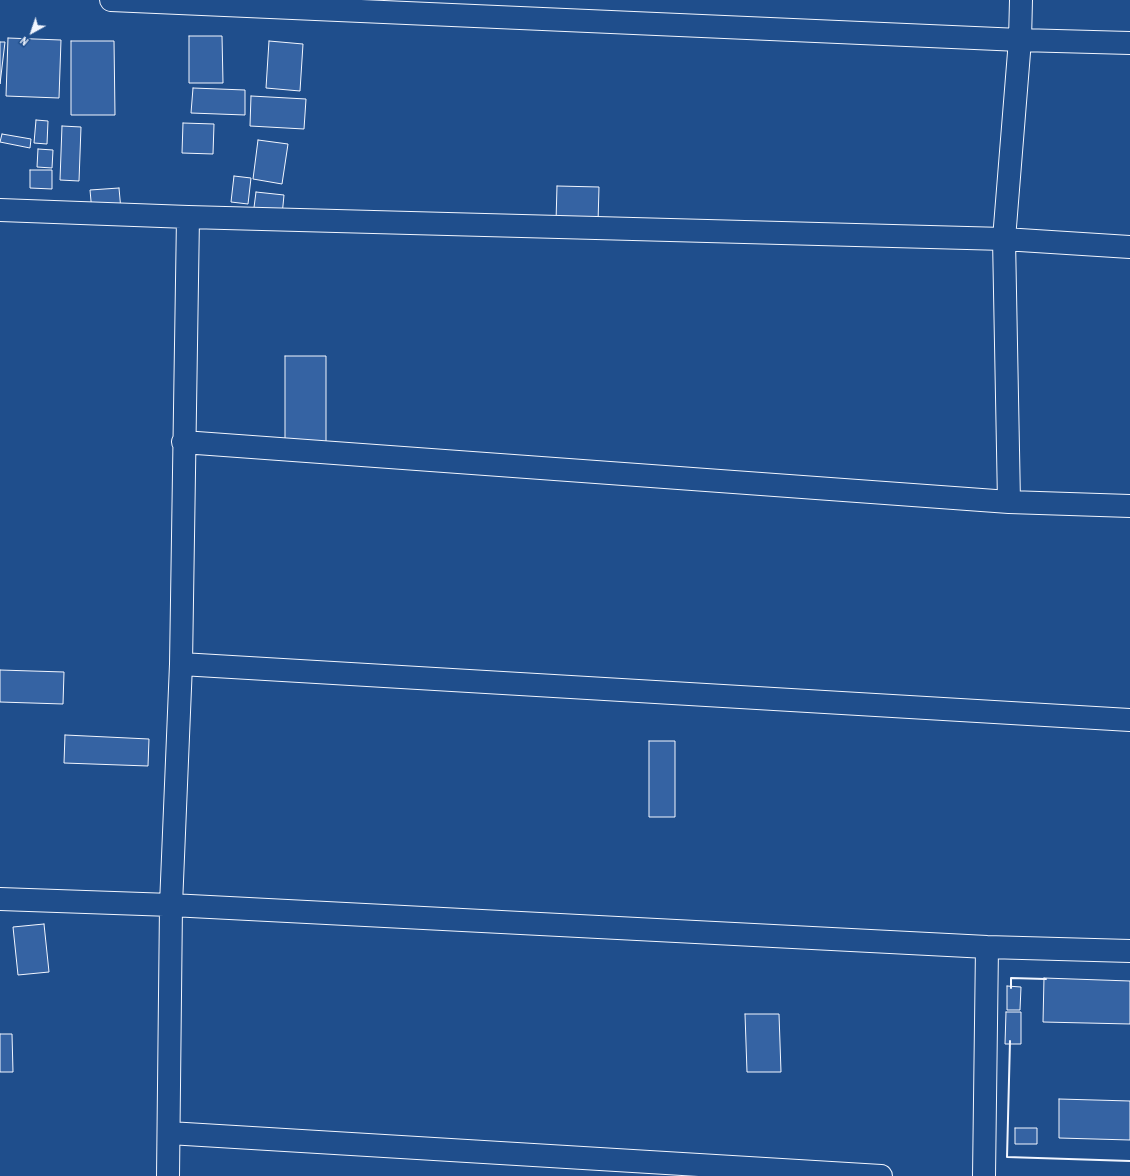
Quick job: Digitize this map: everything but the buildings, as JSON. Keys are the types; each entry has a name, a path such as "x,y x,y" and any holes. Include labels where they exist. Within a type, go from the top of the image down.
{"street":[{"path":"111,0 1020,40 1130,43"},
{"path":"1009,502 1004,238 1020,40 1021,0"},
{"path":"0,210 188,217 1004,238 1130,247"},
{"path":"168,1176 171,905 181,664 183,442 188,217"},
{"path":"183,442 1009,502 1130,506"},
{"path":"181,664 1130,720"},
{"path":"0,899 171,905 987,947 1130,951"},
{"path":"984,1176 987,947"},
{"path":"169,1133 881,1176"}],"wall":[{"path":"1011,988 1011,978 1046,979"},
{"path":"1010,1041 1007,1157 1130,1161"}]}
